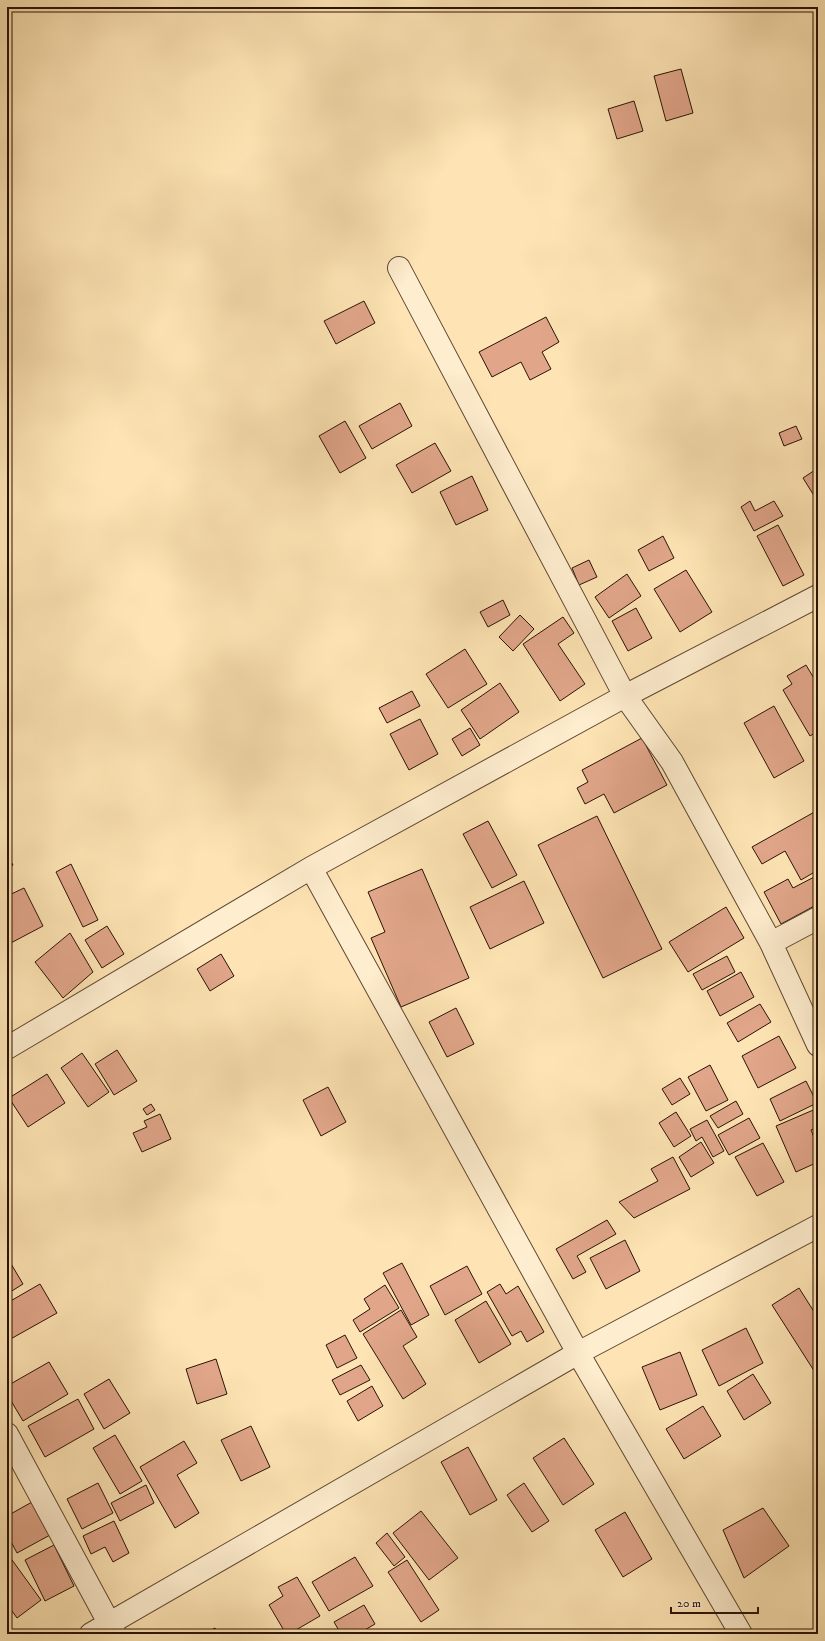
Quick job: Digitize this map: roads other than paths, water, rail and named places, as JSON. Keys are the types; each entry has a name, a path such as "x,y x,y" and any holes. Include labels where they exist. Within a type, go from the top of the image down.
{"street":[{"path":"399,268 625,696 672,762 771,943 818,1045"},
{"path":"7,1048 311,868 625,696 818,596"},
{"path":"311,868 578,1353 741,1634"},
{"path":"771,943 818,918"},
{"path":"7,1434 105,1631 578,1353 818,1226"}]}
